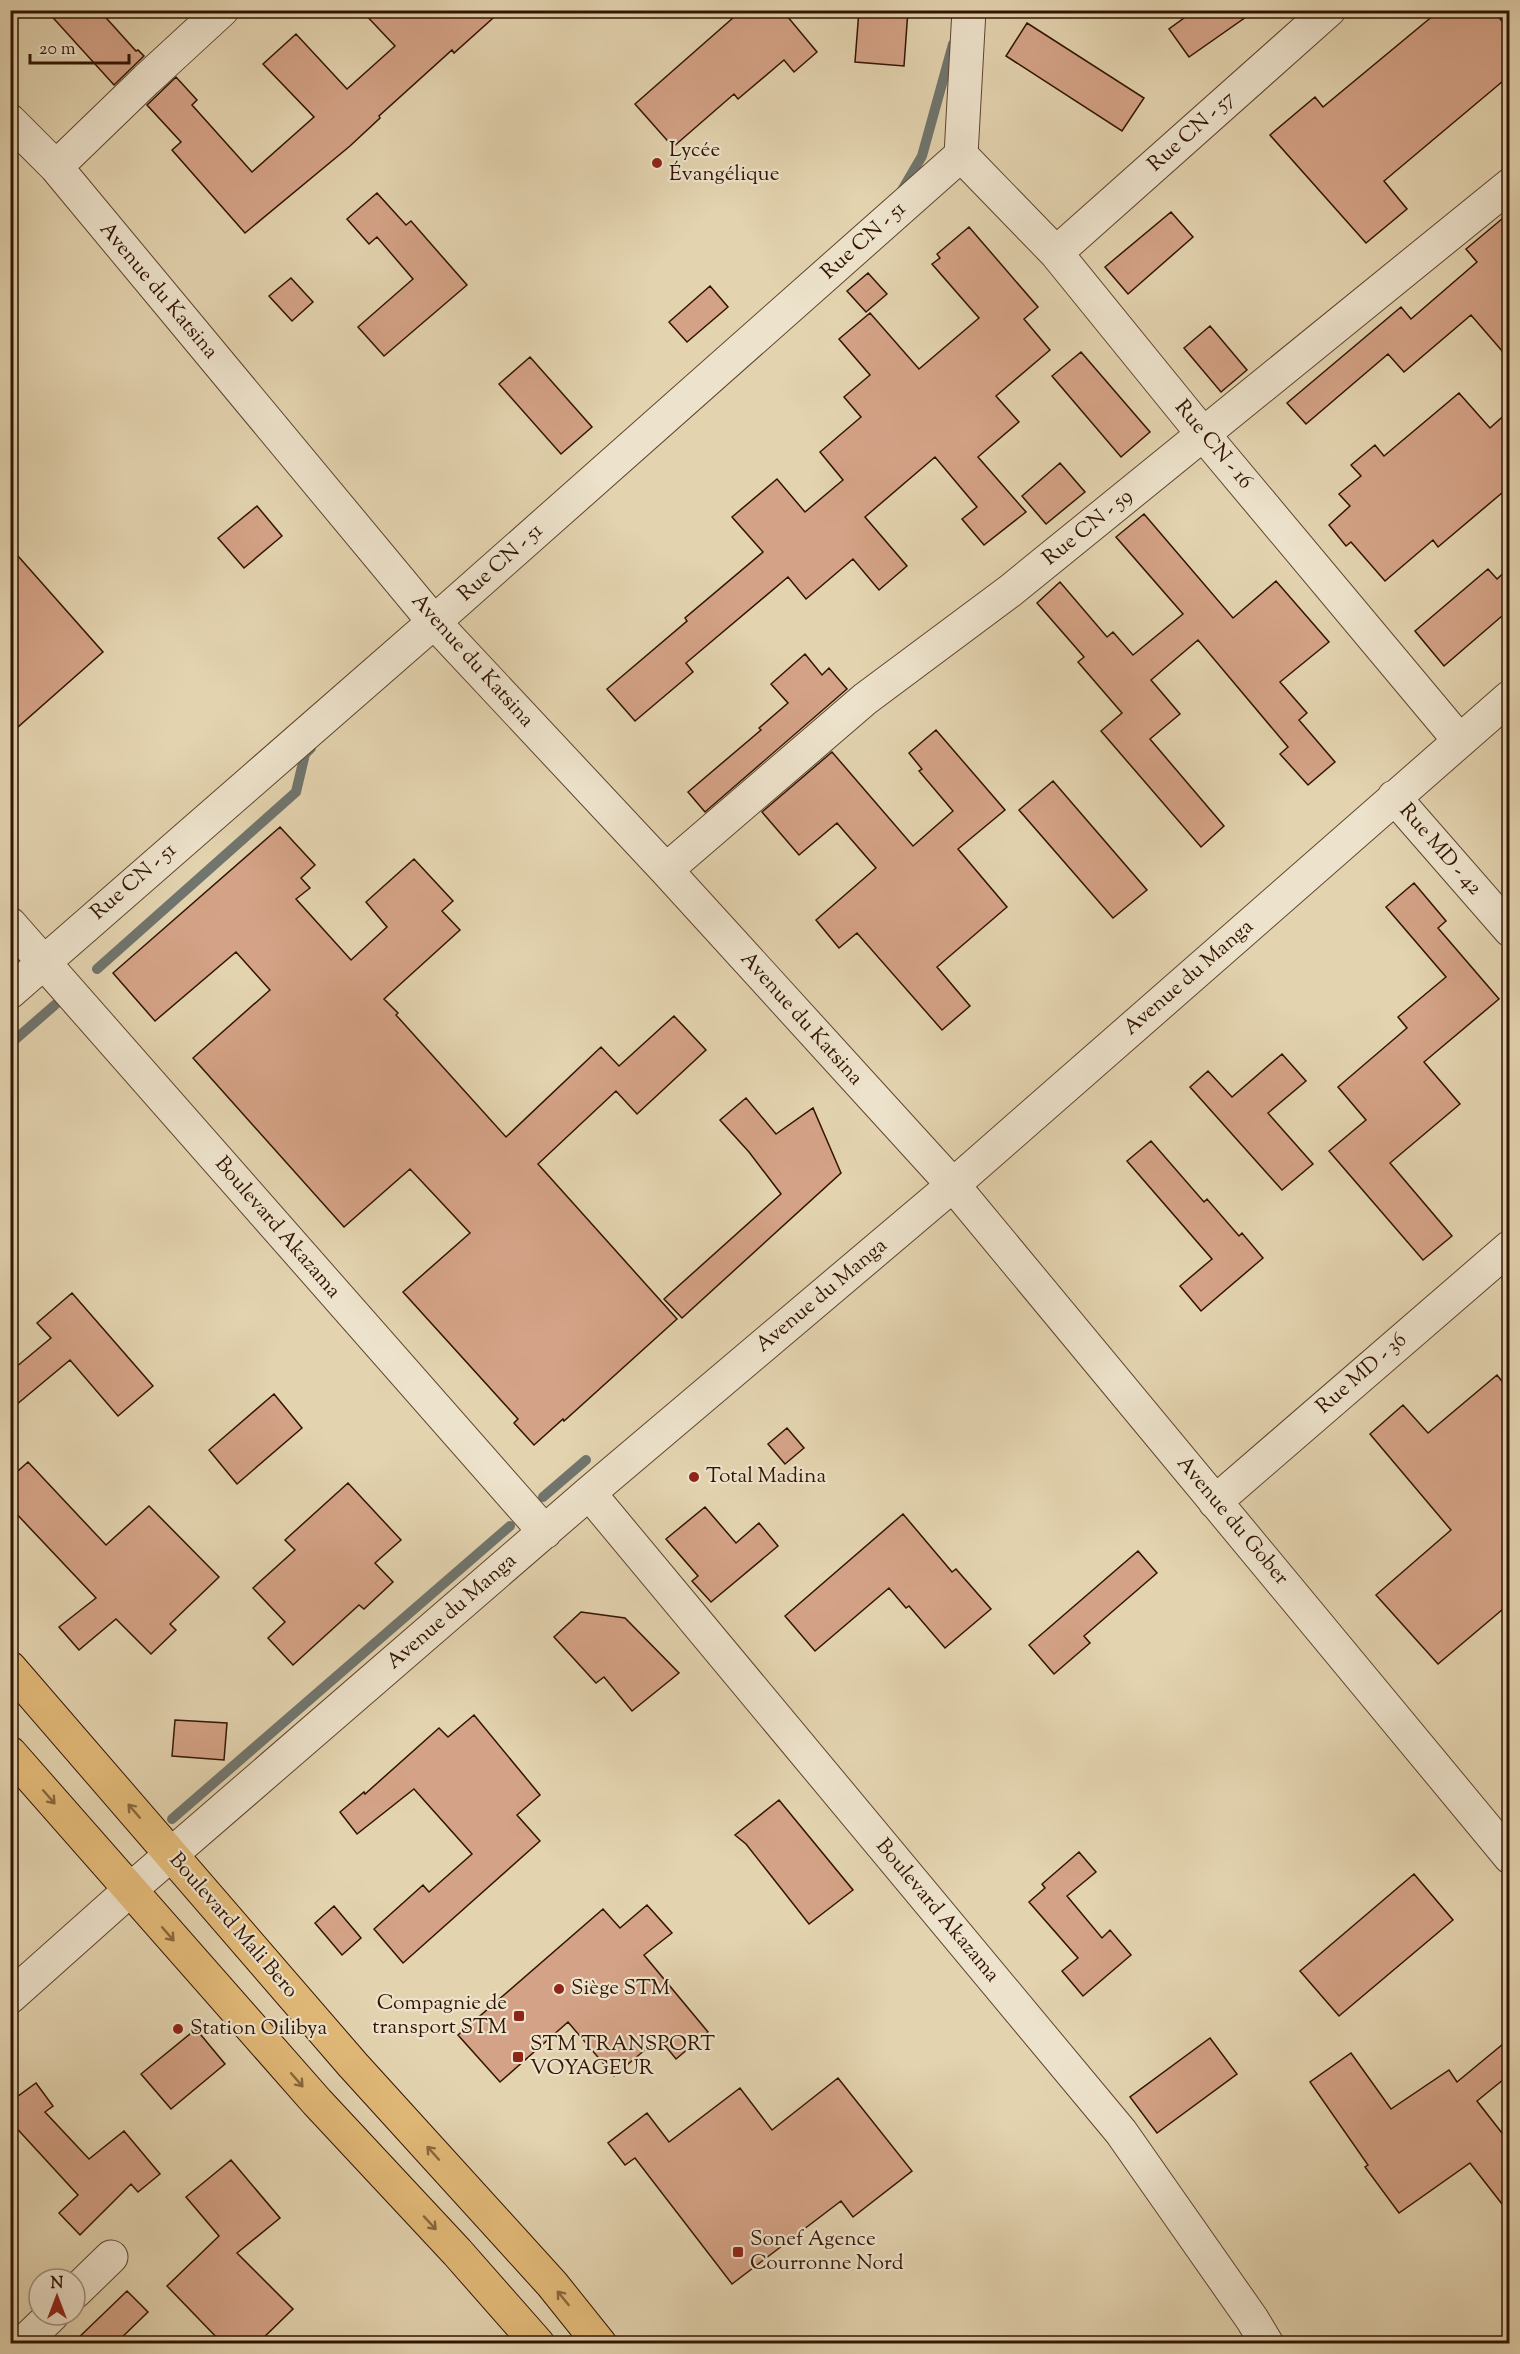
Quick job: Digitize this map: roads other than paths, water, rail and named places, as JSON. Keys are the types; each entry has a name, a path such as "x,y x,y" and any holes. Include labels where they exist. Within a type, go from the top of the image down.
{"main road":[{"name":"Boulevard Mali Bero","path":"10,1668 353,2065 552,2284 600,2343"},
{"path":"10,1753 317,2102 457,2252 538,2343"}],"street":[{"path":"56,167 222,10"},
{"path":"961,155 969,10"},
{"name":"Rue CN - 57","path":"1056,253 1329,10"},
{"name":"Avenue du Katsina","path":"10,121 56,167 434,622 666,870 953,1185"},
{"name":"Rue CN - 16","path":"961,155 1056,253 1203,434 1459,740"},
{"name":"Rue CN - 51","path":"10,992 434,622 961,155"},
{"name":"Rue CN - 59","path":"666,870 865,699 1010,591 1509,185"},
{"name":"Avenue du Manga","path":"10,1997 130,1890 589,1493 953,1185 1509,697"},
{"name":"Rue MD - 42","path":"1394,797 1509,930"},
{"name":"Boulevard Akazama","path":"10,924 544,1532"},
{"name":"Avenue du Gober","path":"953,1185 1509,1857"},
{"name":"Rue MD - 36","path":"1215,1502 1509,1247"},
{"name":"Boulevard Akazama","path":"589,1493 1121,2132 1267,2343"},
{"path":"87,2280 111,2257"},
{"path":"22,2343 39,2327"}],"waterway":[{"path":"901,192 922,156 953,44"},
{"path":"97,969 296,792 305,754 311,748"},
{"path":"10,1044 56,1004"},
{"path":"543,1497 586,1460"},
{"path":"172,1819 510,1526"}],"place":[{"name":"Lycée Évangélique","path":"657,163"},
{"name":"Total Madina","path":"694,1477"},
{"name":"Siège STM","path":"559,1989"},
{"name":"Compagnie de transport STM","path":"519,2016"},
{"name":"Station Oilibya","path":"178,2029"},
{"name":"STM TRANSPORT VOYAGEUR","path":"518,2057"},
{"name":"Sonef Agence Courronne Nord","path":"738,2252"}]}
